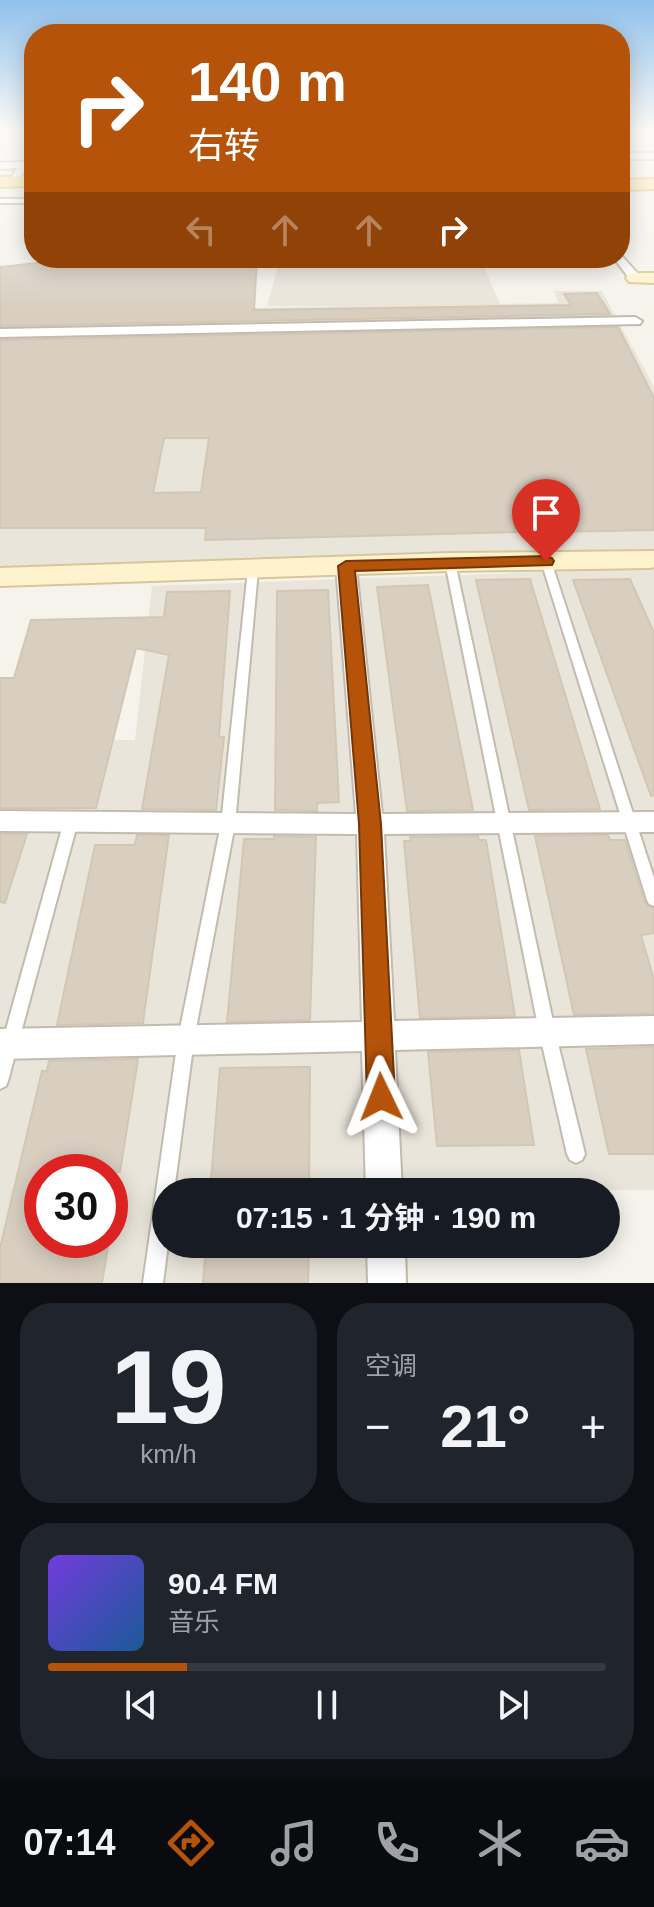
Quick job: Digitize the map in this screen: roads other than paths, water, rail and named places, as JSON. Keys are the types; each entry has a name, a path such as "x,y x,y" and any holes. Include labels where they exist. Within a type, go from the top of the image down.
{"street":[{"path":"0,333 635,321"},
{"path":"0,577 450,562 653,563"},
{"path":"346,566 370,824 383,1178"},
{"path":"0,821 507,825 642,822"},
{"path":"5,1044 654,1030"},
{"path":"386,1258 387,1283"}],"lane":[{"path":"0,201 24,201"},
{"path":"546,561 642,822 654,900"},
{"path":"450,562 507,825 547,1031 576,1154"},
{"path":"153,1283 186,1039 228,824 253,570"},
{"path":"0,1081 5,1044 71,821"}]}
